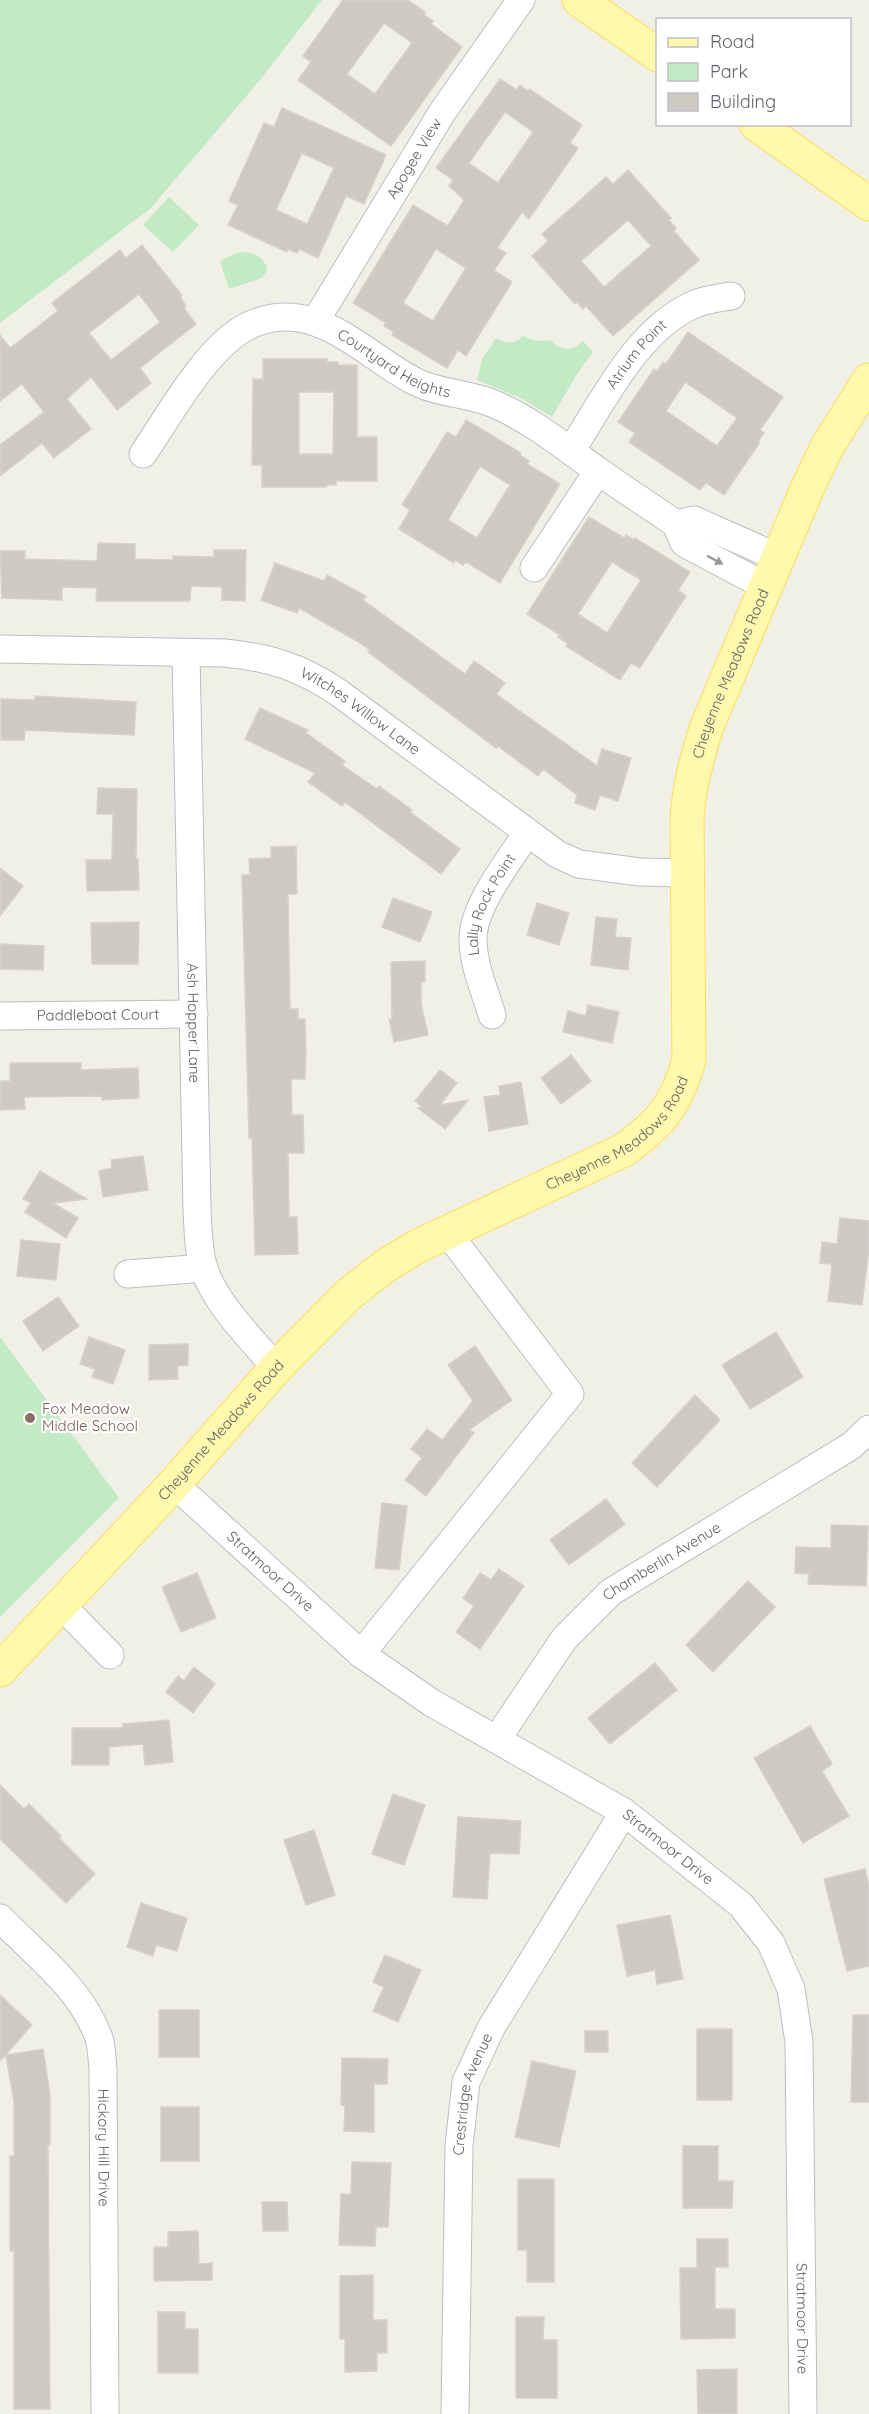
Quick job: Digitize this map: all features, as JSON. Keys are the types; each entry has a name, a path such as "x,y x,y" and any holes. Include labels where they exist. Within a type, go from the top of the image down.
{"main road":[{"path":"579,0 656,54"},
{"path":"759,126 869,204"},
{"name":"Cheyenne Meadows Road","path":"0,1670 174,1484 276,1368 348,1295 385,1266 418,1246 624,1150 648,1133 669,1110 681,1088 689,1060 687,873 689,789 695,762 707,726 771,572 827,447 869,380"}],"street":[{"name":"Apogee View","path":"316,321 443,111 521,0"},
{"name":"Atrium Point","path":"571,451 632,358 665,321 697,303 731,296"},
{"name":"Courtyard Heights","path":"143,454 204,365 232,335 264,320 283,318 316,321 334,329 422,385 494,404 516,415 676,524 684,543 771,572"},
{"path":"534,568 598,471"},
{"name":"Witches Willow Lane","path":"0,649 248,655 291,666 316,677 557,854 579,864 640,872 687,873"},
{"name":"Ash Hopper Lane","path":"186,653 198,1227 204,1268 213,1289 276,1368"},
{"name":"Lally Rock Point","path":"492,1015 475,960 472,940 474,926 490,892 526,833"},
{"name":"Paddleboat Court","path":"0,1016 194,1014"},
{"path":"361,1654 570,1394 447,1232"},
{"path":"128,1274 204,1268"},
{"name":"Chamberlin Avenue","path":"497,1738 564,1639 611,1592 851,1446 869,1429"},
{"name":"Stratmoor Drive","path":"174,1484 361,1654 432,1703 624,1812 741,1905 771,1943 791,1989 799,2042 803,2414"},
{"path":"60,1604 110,1655"},
{"name":"Crestridge Avenue","path":"455,2414 459,2146 466,2082 491,2028 624,1812"},
{"name":"Hickory Hill Drive","path":"2,1925 71,1989 88,2016 99,2040 104,2070 105,2414"}],"green space":[{"path":"0,0 322,0 260,80 151,208 0,323"},
{"path":"169,197 199,225 173,252 143,225"},
{"path":"241,252 259,257 267,267 266,273 262,278 229,289 220,262"},
{"path":"522,336 536,341 550,340 566,349 575,347 583,341 593,352 552,417 521,398 477,380 482,359 496,338 510,342 517,341"},
{"name":"Fox Meadow Middle School","path":"0,1337 119,1498 0,1617"}],"building":[{"path":"343,0 408,0 425,12 424,15 433,21 431,24 462,47 391,146 298,80 311,62 303,56","holes":["384,23 412,43 375,94 347,74"]},
{"path":"500,79 517,90 520,85 528,91 530,89 582,125 570,143 578,148 529,219 522,212 497,248 506,253 494,270 512,282 466,356 458,350 447,368 392,335 394,332 384,326 386,323 353,303 413,205 448,226 464,200 449,186 453,180 436,168","holes":["505,112 533,132 498,183 469,163","436,249 466,268 433,321 403,303"]},
{"path":"282,108 386,155 364,204 346,196 318,258 299,249 297,253 288,249 287,252 228,225 238,205 229,201 264,123 274,127","holes":["302,153 334,168 307,224 276,210"]},
{"path":"628,170 671,218 669,220 676,228 674,231 699,260 613,336 586,306 583,309 577,302 575,304 532,256 548,241 542,234 606,177 613,184","holes":["628,220 651,246 604,287 581,261"]},
{"path":"142,245 182,295 180,297 186,306 184,308 196,324 140,368 151,383 117,410 91,377 67,399 91,429 54,458 42,443 0,476 0,445 44,412 22,384 0,401 0,335 10,348 58,311 52,303 120,250 126,258","holes":["139,294 160,322 111,360 89,333"]},
{"path":"688,332 783,397 760,430 764,433 758,441 760,442 724,495 706,483 700,490 629,442 635,433 618,422 654,369 657,371 663,362 666,364","holes":["685,382 737,418 717,446 666,411"]},
{"path":"263,359 327,359 327,362 338,362 338,365 357,365 357,437 377,437 377,481 336,481 336,485 326,485 326,487 262,487 262,465 252,465 253,379 263,379","holes":["299,392 334,392 333,454 299,454"]},
{"path":"466,420 521,453 520,455 529,461 527,464 560,484 500,583 466,562 463,565 455,560 454,563 399,529 410,510 402,505 447,432 456,437","holes":["480,466 510,485 477,538 448,520"]},
{"path":"589,517 624,538 626,535 634,540 635,538 690,572 678,590 686,596 640,668 631,663 620,680 566,646 568,644 558,637 560,635 527,614","holes":["612,562 641,580 607,633 578,614"]},
{"path":"98,543 135,544 135,559 173,560 173,556 214,557 214,550 246,550 245,601 222,600 222,587 191,586 190,601 96,601 97,588 62,587 62,600 2,598 0,551 25,551 25,559 97,561"},
{"path":"275,563 324,581 327,575 366,596 363,600 465,674 474,661 505,683 496,694 597,766 602,749 631,758 618,801 600,795 595,810 575,803 577,795 543,769 538,776 498,746 496,748 355,640 299,608 297,613 261,600"},
{"path":"35,696 136,702 134,735 25,730 24,740 1,740 1,699 35,700"},
{"path":"260,708 308,730 306,733 345,761 342,765 377,789 379,786 460,849 441,874 345,802 342,806 308,782 315,773 245,739"},
{"path":"98,788 137,789 136,859 138,859 139,890 87,891 86,860 112,860 113,814 97,814"},
{"path":"296,846 297,894 288,894 290,1009 298,1009 298,1019 305,1019 306,1050 305,1079 291,1079 292,1115 303,1115 304,1153 288,1153 289,1217 297,1217 298,1254 255,1255 252,1138 249,1138 242,875 250,875 249,859 271,858 271,847"},
{"path":"0,868 23,886 0,916"},
{"path":"393,898 432,912 420,942 382,927"},
{"path":"537,903 569,913 559,945 527,935"},
{"path":"596,917 617,919 615,937 631,938 628,970 591,965"},
{"path":"139,922 138,964 92,964 91,923"},
{"path":"0,944 44,946 43,970 0,969"},
{"path":"425,961 425,982 421,982 421,1003 428,1035 394,1042 389,1019 392,1019 391,962"},
{"path":"588,1005 619,1012 612,1043 563,1032 568,1011 586,1016"},
{"path":"571,1055 591,1081 561,1104 541,1078"},
{"path":"10,1063 81,1063 81,1070 138,1068 139,1098 102,1100 102,1096 24,1097 25,1109 0,1110 0,1081 10,1081"},
{"path":"440,1070 457,1083 440,1105 468,1100 445,1129 418,1108 422,1107 415,1101"},
{"path":"521,1082 528,1124 489,1131 484,1097 500,1095 499,1086"},
{"path":"143,1156 148,1190 103,1197 99,1171 112,1168 111,1160"},
{"path":"40,1171 87,1199 53,1203 78,1218 66,1238 25,1212 31,1203 23,1199"},
{"path":"840,1218 869,1221 869,1248 862,1305 828,1301 832,1264 820,1263 822,1242 837,1244"},
{"path":"21,1240 60,1244 56,1280 17,1276"},
{"path":"58,1297 79,1326 43,1351 23,1321"},
{"path":"776,1332 803,1377 750,1409 722,1365"},
{"path":"89,1337 125,1350 113,1384 92,1377 95,1369 80,1364"},
{"path":"188,1344 188,1365 177,1366 178,1379 149,1380 149,1345"},
{"path":"475,1346 512,1400 469,1430 474,1433 426,1496 405,1480 422,1458 411,1449 427,1429 442,1440 473,1401 448,1365"},
{"path":"695,1395 720,1420 657,1487 632,1463"},
{"path":"606,1499 625,1524 569,1565 550,1540"},
{"path":"382,1503 407,1506 399,1570 375,1568"},
{"path":"831,1525 868,1526 866,1586 808,1584 809,1574 795,1573 796,1547 831,1548"},
{"path":"499,1569 524,1586 480,1649 456,1632 474,1606 463,1598 480,1573 491,1580"},
{"path":"197,1573 216,1618 181,1632 162,1587"},
{"path":"748,1581 775,1607 713,1672 686,1645"},
{"path":"655,1663 677,1690 610,1744 588,1718"},
{"path":"194,1667 215,1684 193,1713 166,1692 178,1676 184,1681"},
{"path":"169,1720 173,1762 145,1765 143,1744 109,1747 109,1765 72,1765 72,1728 123,1728 123,1724"},
{"path":"810,1726 832,1764 822,1771 849,1816 803,1843 754,1758"},
{"path":"0,1785 24,1809 29,1804 95,1874 66,1903 0,1839"},
{"path":"393,1794 425,1805 404,1865 372,1854"},
{"path":"458,1817 521,1821 519,1854 490,1853 487,1899 453,1897"},
{"path":"314,1830 335,1895 306,1905 284,1840"},
{"path":"865,1869 869,1886 869,1966 847,1971 824,1879"},
{"path":"141,1903 187,1918 177,1951 156,1945 153,1956 127,1947"},
{"path":"670,1915 683,1979 657,1984 655,1970 627,1976 617,1925"},
{"path":"385,1955 421,1970 398,2022 373,2011 384,1987 373,1982"},
{"path":"0,1995 32,2025 0,2061"},
{"path":"159,2010 199,2010 199,2057 159,2057"},
{"path":"853,2015 869,2015 869,2102 851,2102"},
{"path":"697,2029 732,2029 732,2100 697,2100"},
{"path":"585,2031 608,2031 608,2052 585,2052"},
{"path":"43,2049 50,2094 50,2145 48,2145 50,2409 14,2409 14,2251 10,2251 10,2156 14,2156 14,2102 6,2055"},
{"path":"342,2058 388,2059 387,2084 374,2084 374,2132 344,2131 345,2106 341,2105"},
{"path":"532,2061 576,2071 559,2147 515,2137"},
{"path":"161,2107 199,2107 199,2161 161,2161"},
{"path":"683,2146 718,2146 718,2181 733,2181 732,2208 683,2208"},
{"path":"352,2162 391,2163 388,2227 376,2227 375,2246 339,2245 341,2194 351,2194"},
{"path":"518,2179 554,2179 554,2282 527,2282 527,2250 518,2250"},
{"path":"262,2202 287,2202 288,2231 263,2231"},
{"path":"198,2231 199,2264 212,2263 212,2280 154,2281 154,2247 168,2247 168,2232"},
{"path":"697,2239 728,2239 728,2267 715,2267 715,2309 735,2309 735,2338 681,2339 680,2268 697,2268"},
{"path":"373,2275 373,2320 387,2320 387,2353 377,2353 377,2371 345,2372 345,2339 340,2339 340,2276"},
{"path":"158,2312 185,2312 185,2329 198,2329 198,2373 158,2373"},
{"path":"516,2317 544,2317 543,2340 557,2340 557,2398 516,2398"},
{"path":"737,2369 737,2414 698,2414 697,2370"}],"place":[{"name":"Fox Meadow Middle School","path":"30,1418"}]}
